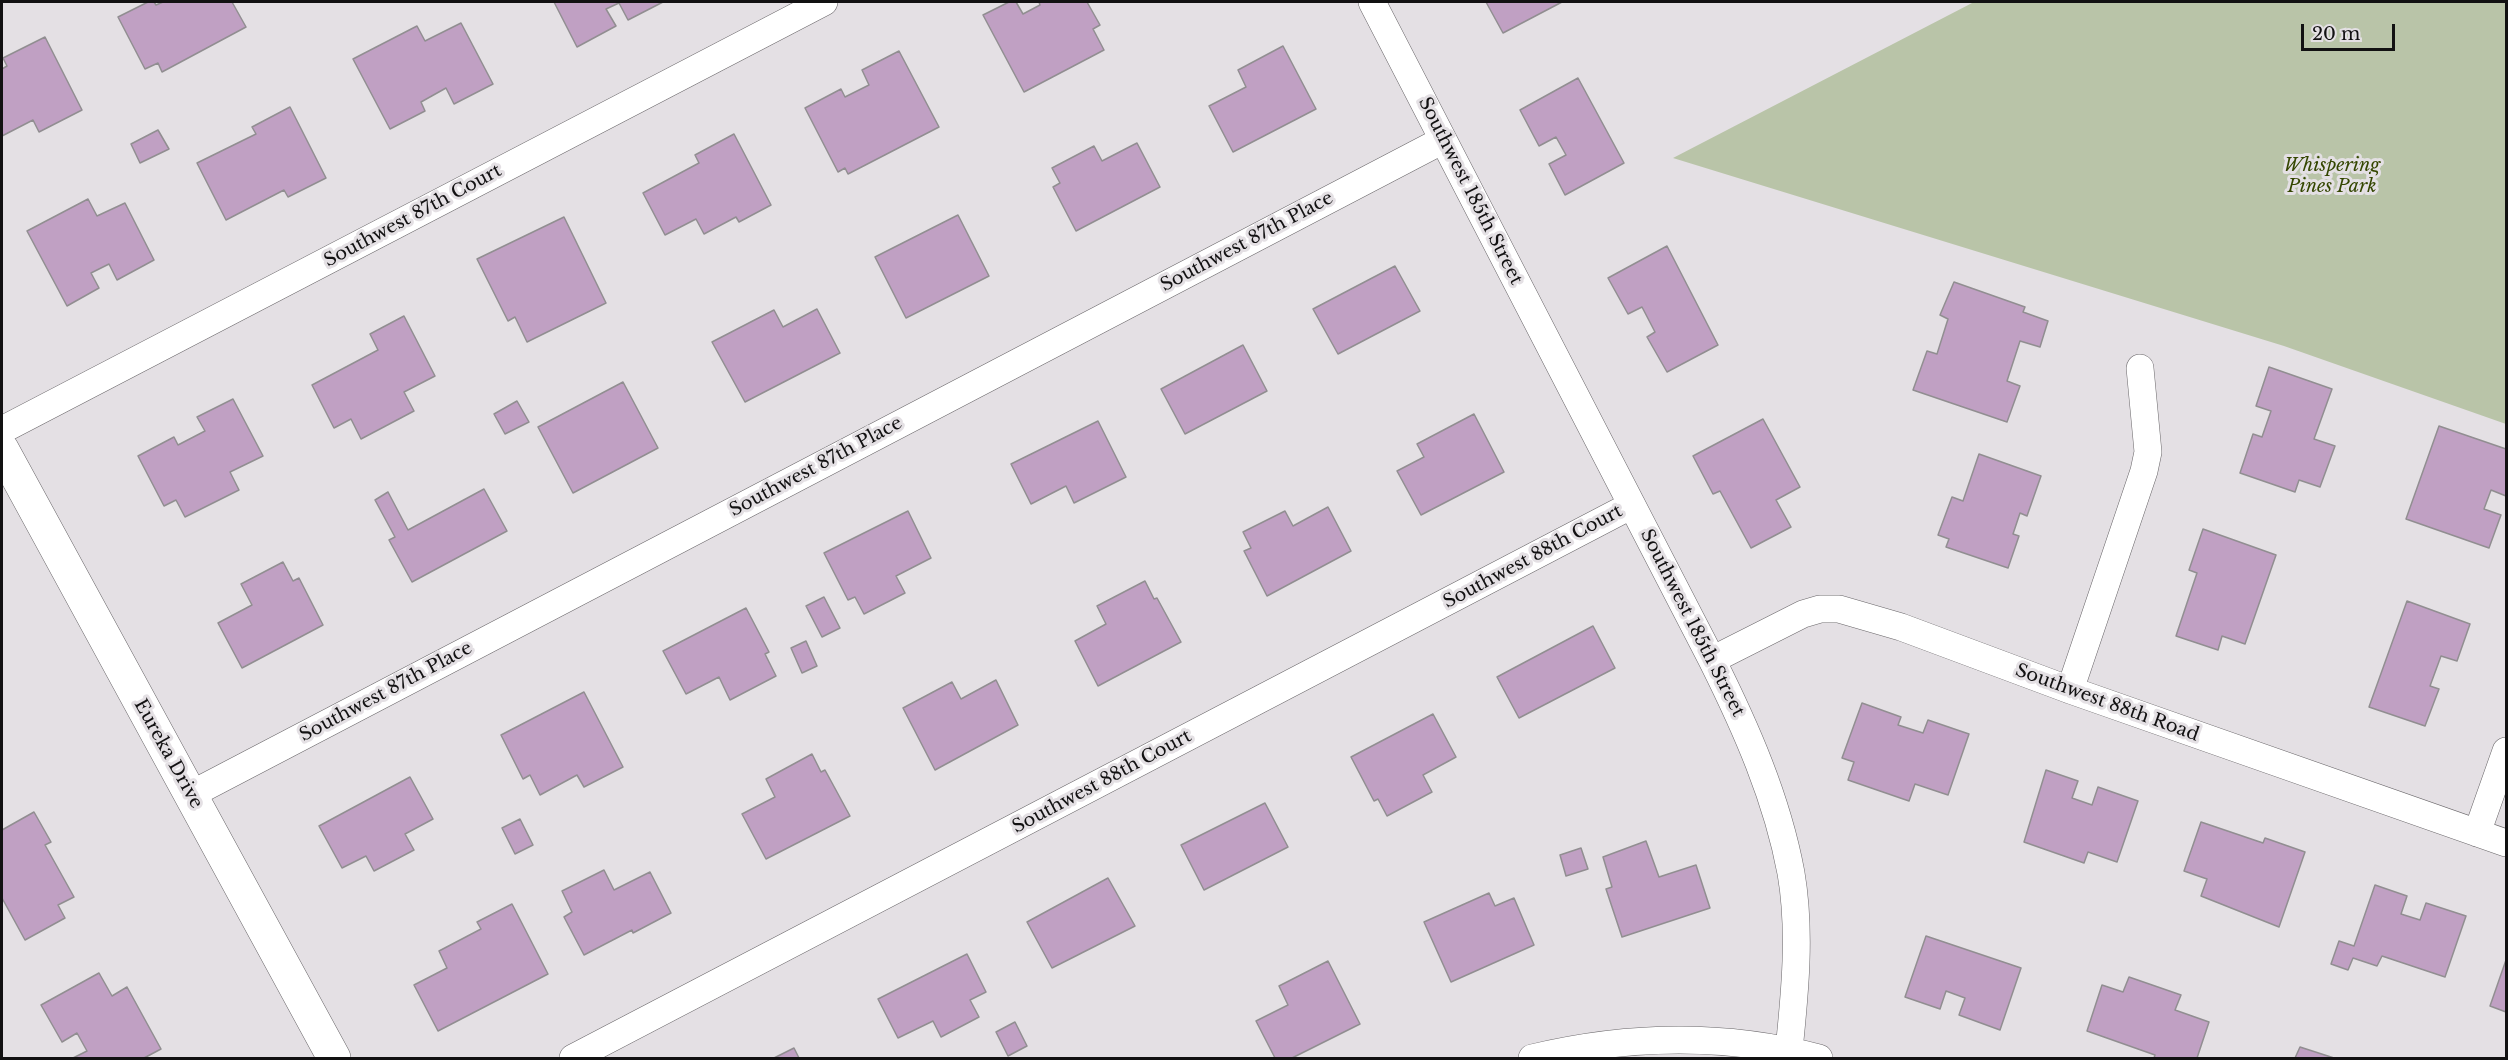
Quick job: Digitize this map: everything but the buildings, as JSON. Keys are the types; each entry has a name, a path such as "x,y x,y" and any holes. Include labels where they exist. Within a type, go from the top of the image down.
{"main road":[{"name":"Eureka Drive","path":"2,449 334,1059"}],"street":[{"name":"Southwest 87th Court","path":"2,430 824,2"},
{"name":"Southwest 185th Street","path":"1372,2 1737,710 1770,793 1791,875 1796,984 1789,1050"},
{"name":"Southwest 87th Place","path":"190,795 1443,140"},
{"path":"2070,690 2144,471 2148,452 2140,368"},
{"name":"Southwest 88th Court","path":"573,1059 1632,505"},
{"name":"Southwest 88th Road","path":"1712,660 1803,614 1820,609 1839,609 1901,627 2070,690 2506,843"},
{"path":"2477,833 2506,751"},
{"path":"1532,1059 1621,1042 1668,1039 1715,1040 1789,1050 1819,1059"}],"green space":[{"name":"Whispering Pines Park","path":"1974,2 2506,2 2506,424 2284,346 1673,158"}]}
